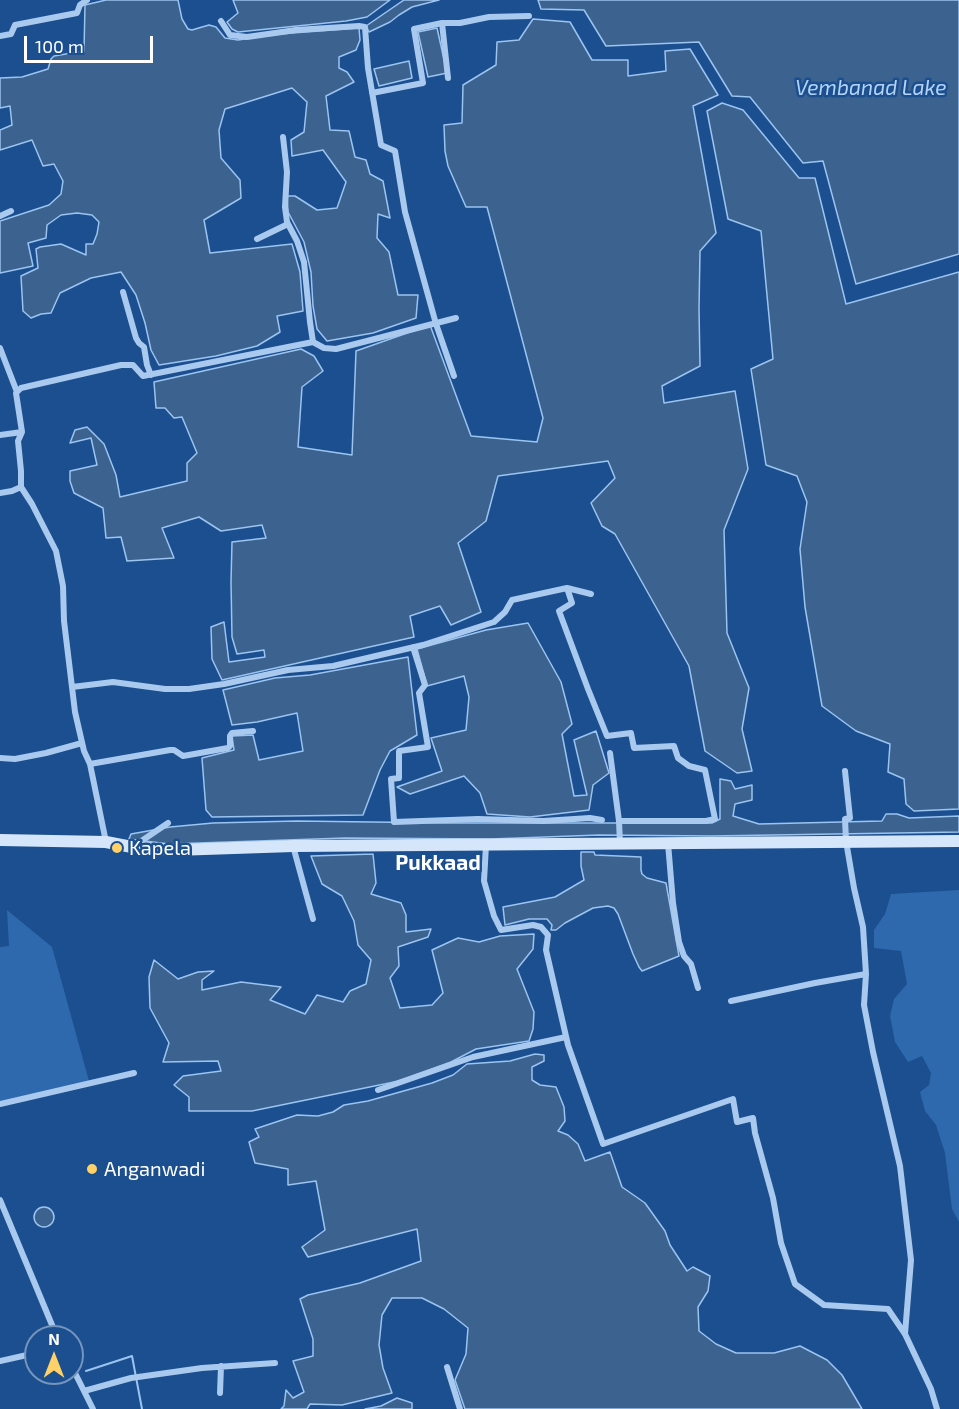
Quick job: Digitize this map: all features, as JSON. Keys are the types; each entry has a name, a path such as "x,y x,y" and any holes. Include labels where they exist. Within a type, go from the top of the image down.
{"street":[{"path":"0,36 11,34 15,25 77,13 80,5 87,0"},
{"path":"372,93 423,83 414,29 442,24 459,24 489,17 529,16"},
{"path":"221,21 230,35 247,37 296,30 365,27 368,68 381,145 395,151 405,212 436,324 454,376"},
{"path":"442,24 448,78"},
{"path":"283,137 287,172 285,207 288,224 304,262 313,342"},
{"path":"0,216 11,211"},
{"path":"257,239 288,224"},
{"path":"123,292 136,338 144,347 151,375"},
{"path":"17,392 21,388 120,366 134,366 143,376 313,342 324,348 336,350 456,318"},
{"path":"0,348 17,392 22,432 18,441 21,487 56,550 63,586 64,621 75,712 82,743 90,764 106,842"},
{"path":"0,435 22,432"},
{"path":"0,493 21,487"},
{"path":"72,687 113,682 165,689 189,689 288,670 333,666 413,647 494,622 505,612 512,600 567,588 591,594"},
{"path":"567,588 572,603 559,611 607,736 631,733 634,748 674,746 678,758 689,766 705,770 715,819 706,821 619,821"},
{"path":"413,647 425,685 419,693 428,747 399,751 399,778 391,779 394,822 478,819 543,821 590,818 602,820"},
{"path":"90,764 170,750 183,756 228,748 232,733 253,730"},
{"path":"0,758 15,759 82,743"},
{"path":"610,753 620,843"},
{"path":"845,771 850,819 845,819 846,841 863,927 866,974 864,1005 900,1166 911,1260 905,1334"},
{"path":"132,847 168,823"},
{"path":"0,840 106,842 132,847 175,850 293,846 959,841"},
{"path":"668,842 679,942 684,956 691,964 698,988"},
{"path":"486,844 484,881 494,916 501,930 533,925 541,927 548,935 546,951 566,1037 603,1144 733,1099 737,1122 753,1118 773,1198 781,1244 795,1284 824,1305 888,1309 905,1334 931,1389 937,1409"},
{"path":"293,846 313,919"},
{"path":"731,1001 866,974"},
{"path":"378,1090 473,1057 566,1037"},
{"path":"0,1104 134,1072"},
{"path":"0,1200 52,1325"},
{"path":"0,1361 24,1356"},
{"path":"84,1391 128,1379 202,1368 275,1363"},
{"path":"220,1393 221,1366"},
{"path":"447,1367 460,1409"},
{"path":"81,1385 93,1409"}],"shaded area":[{"path":"959,890 959,1222 952,1209 945,1153 936,1125 925,1111 920,1092 929,1085 931,1073 922,1056 908,1062 895,1042 890,1016 894,999 907,984 901,951 874,948 874,930 885,914 891,894"},
{"path":"7,910 52,947 89,1081 0,1104 0,947 9,946"}],"water":[{"path":"106,0 178,0 182,19 188,29 209,25 216,27 225,38 238,40 279,34 359,28 360,40 356,50 339,57 339,68 347,72 354,82 326,96 330,130 349,131 355,157 366,160 370,174 383,181 390,218 378,214 377,238 389,252 398,295 418,295 416,318 373,333 327,341 317,329 311,272 304,242 288,212 287,196 295,196 317,210 337,208 346,182 323,150 292,156 291,140 304,132 307,102 292,88 225,109 219,130 221,158 240,180 241,198 204,220 210,253 292,244 300,272 303,311 277,316 280,332 257,346 216,356 159,365 151,350 136,295 121,272 91,278 60,293 51,313 31,318 23,311 21,276 38,268 36,249 61,244 86,255 86,244 93,244 99,222 92,215 77,213 61,215 47,225 46,238 28,243 33,266 0,273 0,221 49,205 61,194 63,181 54,164 43,166 32,140 0,150 0,130 12,125 10,106 0,108 0,78 22,77 48,69 54,56 84,51 85,5"},
{"path":"233,0 390,0 367,17 238,32 232,29 227,22 238,13"},
{"path":"404,0 439,0 412,7 390,22 369,32 366,26"},
{"name":"Vembanad Lake","path":"538,0 959,0 959,254 856,284 823,161 803,163 750,97 732,96 699,42 606,46 584,10 541,9"},
{"path":"533,19 570,22 592,60 628,60 628,76 666,71 665,51 690,49 718,95 693,106 716,233 700,251 700,366 662,386 664,403 735,391 748,469 724,530 727,633 749,688 742,729 752,771 737,773 705,751 689,666 615,534 602,526 591,503 615,478 608,461 498,476 486,521 458,543 481,612 451,625 440,606 410,616 414,637 222,680 212,659 211,627 224,622 229,662 265,657 264,650 237,654 232,637 232,542 266,538 262,525 221,531 199,517 162,528 174,558 127,561 121,537 106,538 103,508 74,493 70,481 70,471 97,465 91,438 70,443 75,430 87,427 104,444 116,475 120,497 187,481 187,463 197,453 182,417 174,418 165,408 156,408 154,382 301,349 314,356 323,371 302,387 298,447 352,455 356,351 430,325 471,436 537,442 543,418 487,207 466,207 448,166 444,125 462,123 463,85 496,65 497,42 519,40"},
{"path":"437,28 447,73 428,77 418,32"},
{"path":"409,61 412,78 379,86 374,69"},
{"path":"722,103 743,110 799,178 815,178 846,304 959,272 959,809 914,811 906,804 904,779 888,772 890,744 856,731 822,706 805,607 800,549 807,502 797,476 766,465 751,369 773,359 761,231 728,219 707,111"},
{"path":"528,623 561,682 572,724 562,734 574,796 587,795 574,740 596,731 609,773 593,785 589,810 530,817 487,814 480,793 464,776 410,794 397,787 442,771 431,738 466,730 469,697 464,676 427,686 417,649 486,630"},
{"path":"408,657 417,735 390,751 380,770 363,815 212,817 206,810 202,758 234,750 232,736 253,735 259,760 303,751 297,713 232,725 223,690 275,678 310,675"},
{"path":"720,779 731,781 735,789 752,785 752,800 735,804 733,816 759,824 882,821 886,814 897,814 909,818 959,816 959,832 711,836 599,835 491,839 345,838 169,844 129,839 131,834 213,823 297,821 712,823 720,819"},
{"path":"581,852 594,852 595,855 641,857 642,874 647,878 666,883 679,956 642,971 618,914 614,908 608,906 593,908 556,930 551,930 552,925 547,919 529,919 505,925 503,907 555,897 584,880"},
{"path":"373,854 376,883 371,894 401,903 406,915 406,932 431,929 428,937 398,947 399,966 390,978 400,1008 432,1005 443,993 432,950 458,938 479,942 500,936 534,934 533,949 517,969 534,1012 533,1029 529,1041 476,1049 451,1062 399,1081 252,1111 189,1111 189,1097 174,1085 183,1076 221,1071 218,1061 163,1062 169,1043 150,1008 149,977 154,960 178,979 198,972 214,971 202,980 202,990 241,982 281,987 270,1000 305,1014 317,995 343,1002 350,991 366,984 371,960 358,945 354,921 342,896 322,884 311,856"},
{"path":"535,1054 544,1055 544,1061 532,1067 532,1080 540,1085 556,1087 564,1107 565,1121 558,1131 568,1135 578,1144 585,1161 610,1152 622,1187 645,1203 665,1231 670,1245 687,1271 693,1267 710,1276 708,1291 698,1307 699,1331 716,1344 736,1353 774,1353 800,1346 827,1360 842,1375 862,1409 465,1409 455,1380 466,1354 468,1328 444,1309 422,1298 392,1298 382,1315 379,1345 383,1368 392,1393 342,1405 310,1404 307,1409 281,1409 284,1406 286,1390 293,1398 304,1392 293,1361 313,1356 313,1339 300,1299 308,1295 360,1283 421,1261 417,1229 308,1257 302,1247 325,1230 316,1181 288,1185 288,1169 255,1163 249,1142 259,1137 255,1129 297,1115 318,1116 333,1112 344,1105 368,1101 432,1083 453,1075 467,1064 510,1061"},
{"path":"44,1207 51,1210 54,1217 51,1224 44,1227 37,1224 34,1217 37,1210"},
{"path":"397,1398 412,1403 412,1409 365,1409 381,1406"}],"waterway":[{"path":"86,1371 132,1356 142,1409"}],"place":[{"name":"Kapela","path":"117,848"},
{"name":"Anganwadi","path":"92,1169"}],"district":[{"name":"Pukkaad","path":"438,863"}]}
